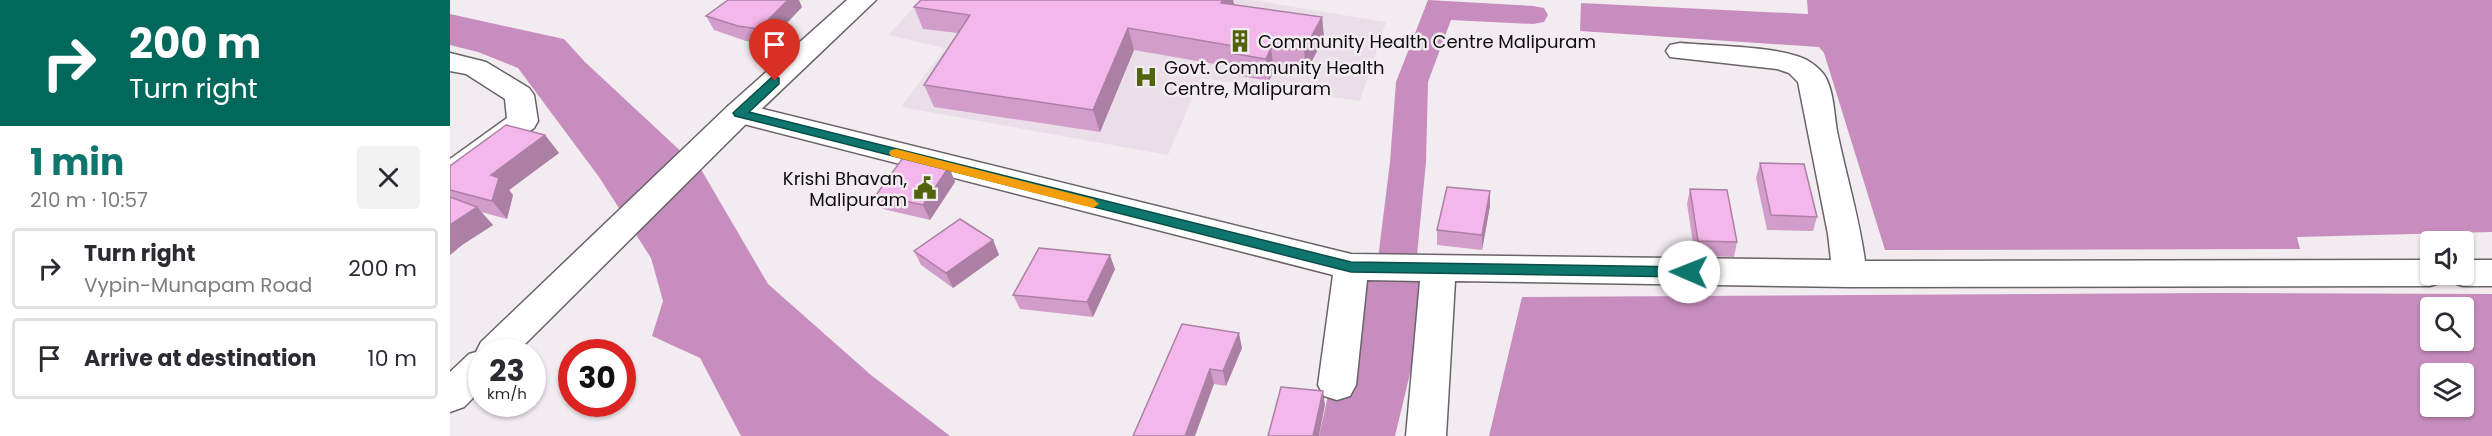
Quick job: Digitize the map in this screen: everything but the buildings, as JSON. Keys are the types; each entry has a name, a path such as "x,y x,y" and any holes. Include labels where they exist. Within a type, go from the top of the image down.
{"street":[{"path":"507,339 740,113 863,0"},
{"path":"1680,51 1780,61 1799,66 1812,80 1845,234 1850,274"},
{"path":"450,62 476,68 519,95 524,121 450,175"},
{"path":"740,113 1351,267 1850,274 2420,273"},
{"path":"1337,385 1351,267"},
{"path":"1426,436 1437,269"},
{"path":"2474,273 2492,273"},
{"path":"450,396 468,379"}],"shaded area":[{"name":"Govt. Community Health Centre, Malipuram","path":"921,0 1252,0 1386,22 1360,101 1201,78 1168,155 901,107 945,48 888,35"},
{"path":"1807,0 2492,0 2492,232 2420,231 2420,234 2297,237 2300,249 1885,250 1824,53 1819,47 1580,31 1581,3 1808,14"},
{"path":"450,14 564,39 585,62 702,171 768,284 871,375 950,436 741,436 700,358 652,336 663,301 651,258 599,177 518,68 478,52 450,45"},
{"path":"1354,279 1432,282 1395,436 1319,436"},
{"path":"2218,293 2492,294 2492,436 1489,436 1522,297"}],"waterway":[{"path":"1439,10 1443,0"},
{"path":"1392,307 1408,162 1412,82 1439,10"},
{"path":"1439,10 1533,15"}],"slow traffic":[{"path":"896,153 1093,204"}],"place":[{"name":"Community Health Centre Malipuram","path":"1240,41"},
{"name":"Govt. Community Health Centre, Malipuram","path":"1146,77"},
{"name":"Krishi Bhavan, Malipuram","path":"925,188"}],"route":[{"path":"775,81 740,113 1109,208 1351,267 1689,272"}]}
